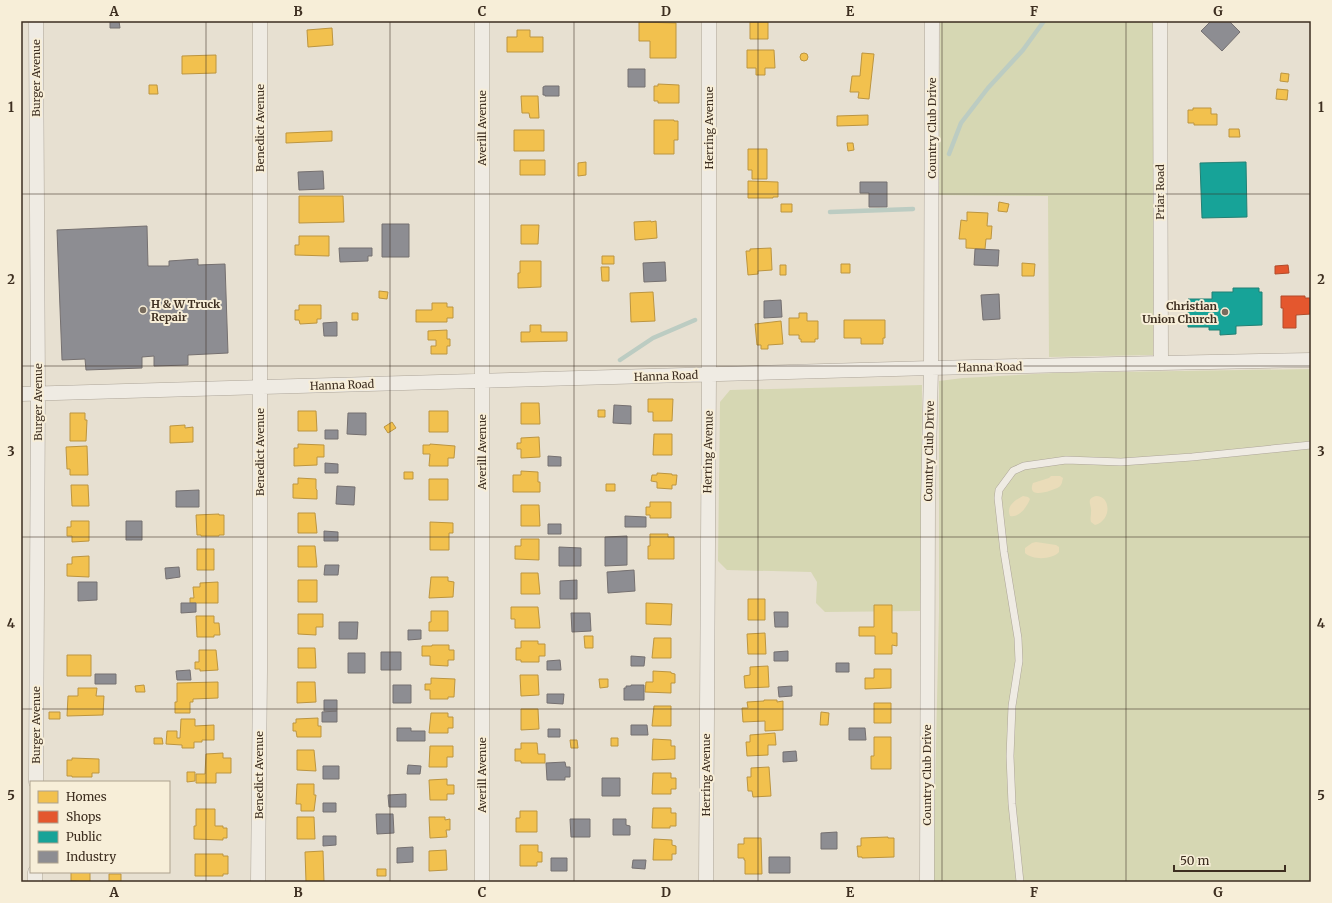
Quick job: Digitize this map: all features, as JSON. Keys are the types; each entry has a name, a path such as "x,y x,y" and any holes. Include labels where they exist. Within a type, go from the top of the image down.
{"street":[{"name":"Burger Avenue","path":"36,21 38,394 36,781"},
{"name":"Benedict Avenue","path":"258,882 260,21"},
{"name":"Averill Avenue","path":"482,21 482,882"},
{"name":"Herring Avenue","path":"706,882 709,375 709,21"},
{"name":"Country Club Drive","path":"927,882 928,502 931,368 932,21"},
{"name":"Priar Road","path":"1160,21 1161,362"},
{"name":"Hanna Road","path":"21,394 931,368 1311,360"}],"lane":[{"path":"1020,882 1012,804 1010,756 1012,706 1019,661 1018,638 1004,552 998,498 999,490 1013,471 1024,466 1066,460 1121,462 1311,444"}],"green space":[{"path":"940,21 1156,21 1153,355 1049,357 1048,196 939,195"},
{"path":"1311,369 1311,882 933,882 939,611 939,381 963,378 1053,373"},
{"path":"922,385 920,611 825,612 816,603 817,582 811,572 727,570 718,561 720,402 730,390"}],"sand":[{"path":"1051,476 1060,476 1063,478 1060,486 1056,489 1041,493 1036,493 1033,491 1033,483"},
{"path":"1023,496 1030,499 1027,505 1019,514 1010,516 1010,506 1014,501"},
{"path":"1096,496 1105,500 1108,509 1107,514 1101,522 1095,525 1091,522 1090,501"},
{"path":"1036,542 1056,545 1059,547 1059,552 1052,557 1047,558 1032,557 1025,553 1025,548"}],"building: Homes":[{"path":"639,22 676,23 676,58 650,58 650,41 639,41"},
{"path":"750,22 768,22 768,39 750,39"},
{"path":"332,28 333,45 308,47 307,30"},
{"path":"517,30 530,30 530,37 543,37 543,52 507,52 507,37 517,37"},
{"path":"747,50 774,50 775,68 765,68 765,75 756,75 756,68 747,68"},
{"path":"804,53 807,54 807,60 804,61 801,60 800,57 801,54"},
{"path":"862,53 874,54 869,99 858,98 859,92 850,92 852,76 860,76"},
{"path":"216,55 216,73 182,74 182,56"},
{"path":"1281,73 1289,74 1288,82 1280,81"},
{"path":"658,84 679,85 679,103 658,103 658,101 654,101 654,86 658,86"},
{"path":"149,85 157,85 158,94 149,94"},
{"path":"1277,89 1288,90 1287,100 1276,99"},
{"path":"521,96 538,96 539,118 530,118 529,113 522,113"},
{"path":"1193,108 1211,108 1211,114 1217,114 1217,125 1194,125 1194,123 1188,123 1188,110 1193,110"},
{"path":"868,115 868,125 837,126 837,116"},
{"path":"654,120 678,121 678,140 674,140 674,154 654,154"},
{"path":"1229,129 1239,129 1240,137 1229,137"},
{"path":"514,130 544,130 544,151 514,151"},
{"path":"332,131 332,141 286,143 286,133"},
{"path":"847,143 853,143 854,150 848,151"},
{"path":"748,149 767,149 767,179 752,179 752,170 748,170"},
{"path":"520,160 545,160 545,175 520,175"},
{"path":"586,162 586,175 578,176 578,163"},
{"path":"748,181 778,182 778,197 748,198"},
{"path":"299,196 343,196 344,222 299,223"},
{"path":"999,202 1009,204 1007,212 998,211"},
{"path":"781,204 792,204 792,212 781,212"},
{"path":"967,212 988,213 987,226 992,226 991,239 986,239 985,249 966,248 966,239 959,239 961,220 967,221"},
{"path":"656,221 657,238 635,240 634,222"},
{"path":"521,225 539,225 538,244 521,244"},
{"path":"299,236 329,236 329,256 295,255 295,245 299,245"},
{"path":"771,248 772,270 758,271 758,274 748,275 746,251 750,251 750,249"},
{"path":"602,256 614,256 614,264 602,264"},
{"path":"520,261 541,261 541,287 518,288"},
{"path":"1022,263 1035,264 1034,276 1022,276"},
{"path":"841,264 850,264 850,273 841,273"},
{"path":"780,265 786,265 786,275 780,275"},
{"path":"601,267 609,267 609,281 602,281"},
{"path":"379,291 388,292 387,299 379,298"},
{"path":"653,292 655,321 631,322 630,293"},
{"path":"432,303 447,303 447,307 453,307 453,318 447,318 447,322 416,322 416,310 432,310"},
{"path":"299,305 321,305 321,319 317,319 317,323 300,324 299,320 295,320 295,310 299,310"},
{"path":"352,313 358,313 358,320 352,320"},
{"path":"799,313 807,313 807,321 818,321 818,339 815,339 815,342 801,342 799,335 789,335 789,318 799,318"},
{"path":"844,320 885,320 885,338 883,338 883,344 861,344 861,338 844,338"},
{"path":"781,321 783,344 768,345 768,349 761,349 761,345 757,345 755,324"},
{"path":"530,325 541,325 541,332 567,332 567,341 521,342 521,332 530,332"},
{"path":"447,330 447,339 450,339 450,346 447,346 447,354 431,354 431,346 436,346 436,340 428,340 428,331"},
{"path":"648,399 673,399 672,421 653,421 653,412 648,412"},
{"path":"521,403 539,403 540,424 521,424"},
{"path":"598,410 605,410 605,417 598,417"},
{"path":"298,411 316,411 317,431 298,431"},
{"path":"429,411 448,411 448,432 429,432"},
{"path":"70,413 85,413 85,420 87,420 86,441 70,441"},
{"path":"392,422 396,428 388,433 384,427"},
{"path":"185,425 185,428 193,427 193,442 170,443 170,426"},
{"path":"654,434 672,434 672,455 653,455"},
{"path":"539,437 540,457 521,458 521,449 517,449 517,443 521,443 521,438"},
{"path":"298,444 324,445 324,457 317,457 317,465 294,466 294,448 298,448"},
{"path":"430,444 455,446 454,458 448,458 448,466 429,466 430,454 423,454 423,445"},
{"path":"87,446 88,475 70,475 70,469 67,469 66,447"},
{"path":"521,471 538,472 540,492 513,492 513,475 521,475"},
{"path":"404,472 413,472 413,479 404,479"},
{"path":"657,473 677,475 676,485 672,485 672,489 657,488 657,482 651,481 652,475 657,475"},
{"path":"298,478 316,479 317,499 293,498 293,484 298,484"},
{"path":"429,479 448,479 448,500 429,500"},
{"path":"606,484 615,484 615,491 606,491"},
{"path":"71,485 88,485 89,506 72,506"},
{"path":"650,502 671,502 671,518 650,518 650,515 646,515 646,507 650,507"},
{"path":"521,505 539,505 540,526 521,526"},
{"path":"298,513 315,513 317,533 298,533"},
{"path":"196,515 224,515 224,535 197,535"},
{"path":"71,521 89,521 89,541 72,542 72,536 67,536 67,527 71,527"},
{"path":"430,522 453,523 453,533 449,533 449,550 430,550"},
{"path":"650,534 668,534 668,537 674,537 674,559 648,559"},
{"path":"521,539 539,539 539,560 515,559 515,546 521,546"},
{"path":"298,546 315,546 317,567 298,567"},
{"path":"197,549 214,549 214,570 197,570"},
{"path":"89,556 89,577 67,576 67,564 72,564 72,557"},
{"path":"521,573 538,573 540,594 521,594"},
{"path":"431,577 448,577 448,581 454,582 453,597 429,598"},
{"path":"298,580 317,580 317,602 298,602"},
{"path":"218,582 218,603 190,603 190,598 194,598 193,587 200,587 200,583"},
{"path":"748,599 765,599 765,620 748,620"},
{"path":"646,603 672,604 671,625 646,624"},
{"path":"874,605 892,605 892,633 897,633 897,646 892,645 892,654 875,654 875,636 859,636 859,627 874,627"},
{"path":"511,607 538,607 540,628 515,628 515,619 511,619"},
{"path":"431,611 448,611 448,631 429,631"},
{"path":"298,614 323,614 323,627 316,627 316,635 298,634"},
{"path":"196,616 214,616 214,623 219,623 220,635 214,635 214,637 197,637"},
{"path":"765,633 766,654 748,654 747,634"},
{"path":"584,636 593,636 593,648 585,648"},
{"path":"654,638 671,638 671,658 652,658"},
{"path":"521,641 538,641 538,644 545,644 545,656 539,656 539,662 521,662 521,660 516,660 516,648 521,648"},
{"path":"449,645 449,650 454,650 454,660 448,660 448,666 430,665 430,656 422,656 422,646"},
{"path":"298,648 315,648 316,668 298,668"},
{"path":"199,650 216,650 218,670 200,671 200,669 195,669 195,662 199,662"},
{"path":"67,655 91,655 91,676 67,676"},
{"path":"768,666 769,687 745,688 744,676 750,675 750,667"},
{"path":"874,669 891,669 891,688 865,689 865,678 874,678"},
{"path":"653,671 671,672 675,674 675,683 671,683 671,693 645,692 646,682 653,682"},
{"path":"520,675 538,675 539,695 521,696"},
{"path":"431,678 455,679 454,697 448,697 448,699 430,699 430,690 425,690 425,684 431,684"},
{"path":"599,679 608,679 608,687 600,688"},
{"path":"218,682 218,698 193,699 193,702 190,702 190,713 175,713 175,702 177,702 177,683"},
{"path":"297,682 315,682 316,702 297,703"},
{"path":"144,685 145,692 136,692 135,686"},
{"path":"78,688 97,688 96,696 104,696 103,715 67,716 68,696 78,696"},
{"path":"777,700 777,702 783,701 783,730 765,731 765,721 743,722 742,708 748,708 747,702"},
{"path":"874,703 891,703 891,723 874,723"},
{"path":"654,706 671,706 671,726 652,726"},
{"path":"521,709 538,709 539,729 521,730"},
{"path":"49,712 60,712 60,719 49,719"},
{"path":"821,712 829,713 828,725 820,725"},
{"path":"431,713 448,713 448,717 453,717 453,728 448,728 448,733 429,733"},
{"path":"318,718 318,726 321,726 321,737 297,737 296,731 293,731 293,723 296,723 296,719"},
{"path":"181,719 195,719 195,726 214,725 214,740 194,742 194,748 182,748 182,745 166,744 167,731 177,731 177,738 180,738"},
{"path":"775,733 776,745 768,745 768,755 747,756 746,742 750,742 750,735"},
{"path":"874,737 891,737 891,769 871,769 871,756 874,756"},
{"path":"154,738 162,738 163,744 154,744"},
{"path":"611,738 618,738 618,746 611,746"},
{"path":"653,739 671,740 671,746 675,746 675,759 652,760"},
{"path":"570,740 577,740 578,748 571,748"},
{"path":"521,743 537,743 538,754 545,754 545,763 521,763 521,761 515,761 515,749 521,749"},
{"path":"430,746 453,746 453,757 447,757 447,767 429,767"},
{"path":"297,750 314,750 316,771 297,770"},
{"path":"223,753 223,758 231,758 231,773 216,773 216,783 196,783 196,774 205,774 206,754"},
{"path":"72,758 99,759 99,773 92,773 92,777 67,776 67,760 72,760"},
{"path":"769,767 771,796 753,797 752,791 748,791 747,777 751,777 751,768"},
{"path":"187,772 195,772 195,781 187,782"},
{"path":"653,773 671,773 671,778 676,778 676,789 671,789 671,794 652,794"},
{"path":"447,779 447,785 454,785 454,794 447,794 447,800 430,800 429,780"},
{"path":"297,784 314,784 314,795 316,795 314,811 301,811 301,804 296,804"},
{"path":"653,808 671,808 671,813 676,813 676,826 670,826 670,828 652,828"},
{"path":"196,809 215,809 215,826 223,826 223,828 227,828 227,838 223,838 223,840 194,839"},
{"path":"520,811 537,811 537,832 516,832 516,818 520,818"},
{"path":"297,817 314,817 315,839 297,839"},
{"path":"429,817 445,817 445,820 450,819 450,830 446,830 447,837 430,838"},
{"path":"744,838 761,838 762,874 745,874 745,860 744,858 738,858 738,844 744,844"},
{"path":"861,838 894,838 894,857 858,857 857,846 861,846"},
{"path":"654,839 672,840 672,845 676,846 676,854 672,854 672,860 653,860"},
{"path":"520,845 538,845 538,852 542,852 542,862 537,862 537,866 520,866"},
{"path":"446,850 447,870 429,871 429,851"},
{"path":"323,851 324,882 306,882 305,852"},
{"path":"195,854 223,854 223,856 228,856 228,874 223,874 223,876 195,876"},
{"path":"377,869 386,869 386,876 377,876"},
{"path":"71,873 90,873 90,882 71,881"},
{"path":"109,874 121,874 121,882 109,882"}],"building: Shops":[{"path":"1288,265 1289,273 1275,274 1275,266"},
{"path":"1281,296 1305,296 1305,298 1311,298 1311,314 1296,315 1296,328 1283,328 1283,308 1281,308"}],"building: Public":[{"path":"1246,162 1247,217 1202,218 1200,163"},
{"name":"Christian Union Church","path":"1233,288 1259,288 1259,292 1262,292 1262,325 1236,326 1236,334 1220,335 1220,330 1209,330 1209,327 1188,327 1188,299 1212,299 1212,292 1233,292"}],"building: Industry":[{"path":"110,21 119,21 120,28 110,28"},
{"path":"1211,21 1229,21 1240,32 1222,51 1201,31"},
{"path":"628,69 645,69 645,87 628,87"},
{"path":"559,86 559,96 543,95 543,87"},
{"path":"323,171 324,189 299,190 298,172"},
{"path":"860,182 887,182 887,207 869,207 869,193 860,193"},
{"path":"382,224 409,224 409,257 382,257"},
{"name":"H & W Truck Repair","path":"147,226 148,266 169,266 169,261 198,259 198,265 225,264 228,353 188,355 188,365 154,366 154,356 142,357 142,368 86,370 85,359 62,360 57,230"},
{"path":"339,248 372,248 372,256 368,256 368,261 340,262"},
{"path":"975,249 999,250 998,266 974,265"},
{"path":"665,262 666,281 644,282 643,263"},
{"path":"999,294 1000,319 983,320 981,295"},
{"path":"781,300 782,317 764,318 764,301"},
{"path":"337,322 337,336 324,336 323,323"},
{"path":"614,405 631,406 631,424 613,423"},
{"path":"348,413 366,413 366,435 347,434"},
{"path":"325,430 338,430 338,439 325,439"},
{"path":"548,456 561,457 561,466 548,466"},
{"path":"325,463 338,464 338,473 325,473"},
{"path":"337,486 355,487 354,505 336,504"},
{"path":"199,490 199,507 176,507 176,491"},
{"path":"625,516 646,517 646,527 625,527"},
{"path":"126,521 142,521 142,540 126,540"},
{"path":"548,524 561,524 561,534 548,534"},
{"path":"324,531 338,532 338,541 324,541"},
{"path":"627,536 627,565 605,566 605,537"},
{"path":"559,547 581,548 581,566 559,566"},
{"path":"325,565 339,565 338,575 324,575"},
{"path":"179,567 180,577 166,579 165,568"},
{"path":"634,570 635,591 608,593 607,572"},
{"path":"577,580 577,599 560,599 560,581"},
{"path":"78,582 97,582 97,600 78,601"},
{"path":"181,603 196,603 196,612 181,613"},
{"path":"774,612 788,612 788,627 775,627"},
{"path":"571,613 590,613 591,631 572,632"},
{"path":"339,622 358,622 357,639 339,639"},
{"path":"408,630 421,630 421,639 408,640"},
{"path":"788,651 788,661 774,661 774,652"},
{"path":"381,652 401,652 401,670 381,670"},
{"path":"348,653 365,653 365,673 348,673"},
{"path":"631,656 645,657 644,666 631,666"},
{"path":"560,660 561,670 547,670 547,661"},
{"path":"836,663 849,663 849,672 836,672"},
{"path":"190,670 191,680 177,680 176,671"},
{"path":"95,674 116,674 116,684 95,684"},
{"path":"393,685 411,685 411,703 393,703"},
{"path":"631,685 644,685 644,700 624,700 624,688"},
{"path":"792,686 792,696 779,697 778,687"},
{"path":"547,694 564,694 563,704 547,703"},
{"path":"324,700 337,700 337,711 324,711"},
{"path":"337,711 337,722 322,722 322,712"},
{"path":"631,725 647,725 648,735 631,735"},
{"path":"397,728 411,728 411,731 425,731 425,741 397,741"},
{"path":"849,728 865,728 866,740 849,740"},
{"path":"548,729 560,729 560,737 548,737"},
{"path":"796,751 797,761 783,762 783,752"},
{"path":"565,762 566,767 570,767 570,777 565,777 565,780 547,780 546,763"},
{"path":"408,765 421,766 420,774 407,774"},
{"path":"323,766 339,766 339,779 323,779"},
{"path":"602,778 620,778 620,796 602,796"},
{"path":"406,794 406,807 389,807 388,795"},
{"path":"323,803 336,803 336,812 323,812"},
{"path":"376,814 393,814 394,833 377,834"},
{"path":"570,819 590,819 590,837 571,837"},
{"path":"613,819 626,819 626,825 630,826 630,835 613,835"},
{"path":"837,832 837,849 821,849 821,833"},
{"path":"323,836 336,836 336,845 323,846"},
{"path":"413,847 413,862 397,863 397,848"},
{"path":"769,857 790,857 790,873 769,873"},
{"path":"551,858 567,858 567,871 551,871"},
{"path":"633,860 646,860 645,869 632,868"}],"waterway":[{"path":"949,154 961,123 988,88 1023,50 1044,21"},
{"path":"830,212 913,209"},
{"path":"620,360 653,338 695,320"}],"place":[{"name":"H & W Truck Repair","path":"143,310"},
{"name":"Christian Union Church","path":"1225,312"}]}
